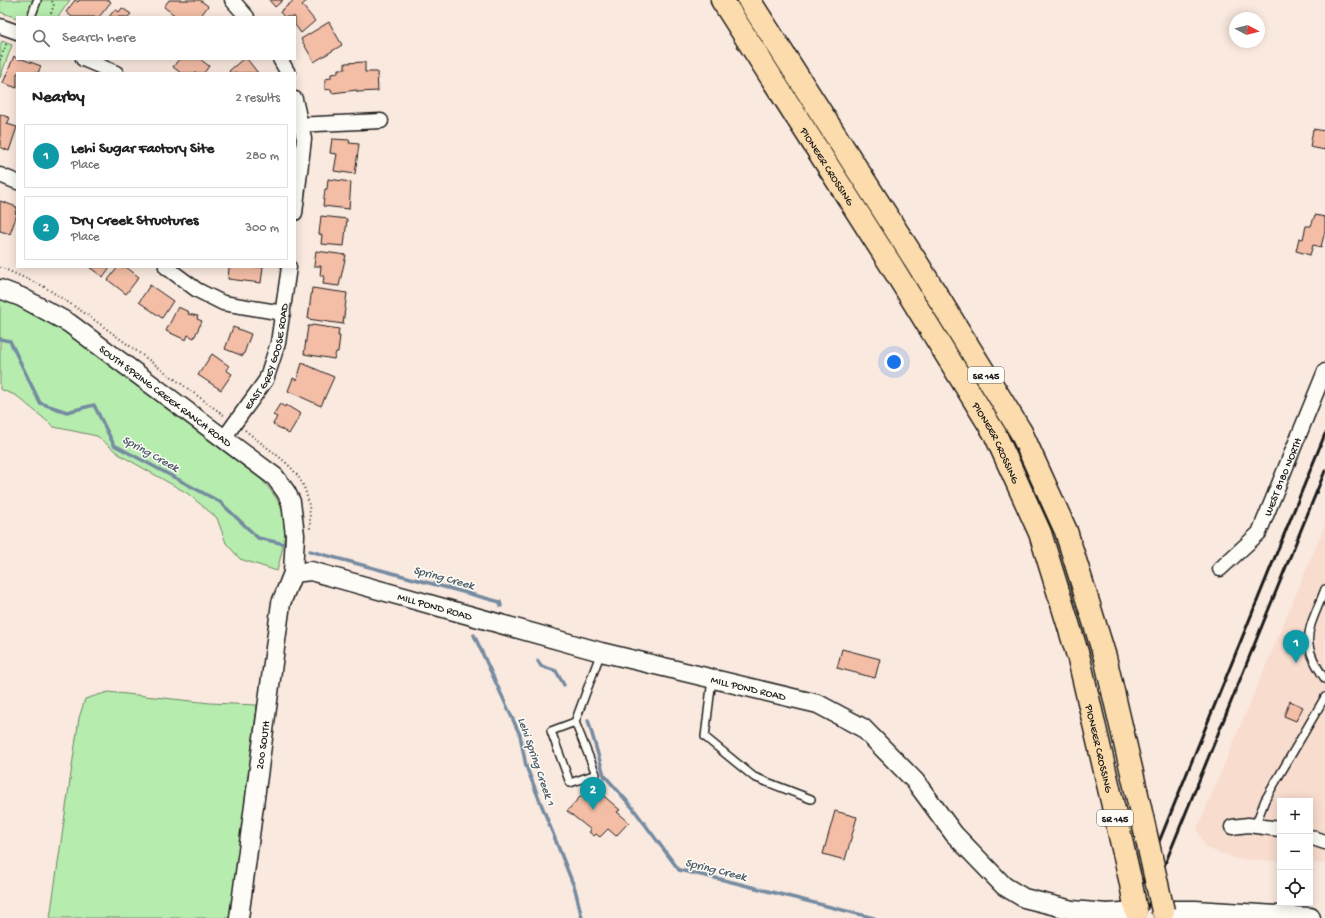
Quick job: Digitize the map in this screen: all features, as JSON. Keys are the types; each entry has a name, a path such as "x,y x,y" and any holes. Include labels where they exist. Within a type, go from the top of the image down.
{"highway":[{"name":"PIONEER CROSSING","path":"722,0 891,265 995,434 1040,532 1079,659 1137,915"},
{"name":"PIONEER CROSSING","path":"749,0 917,263 1021,432 1066,531 1105,657 1164,914"}],"main road":[{"path":"1164,914 1198,911 1310,918"}],"street":[{"path":"232,0 247,16"},
{"path":"0,26 12,36"},
{"path":"85,60 114,72"},
{"path":"281,60 287,72"},
{"path":"296,108 298,125 304,139 296,205"},
{"path":"298,125 381,121"},
{"path":"0,175 16,182"},
{"path":"167,268 197,290 223,303 283,313"},
{"name":"EAST GREY GOOSE ROAD","path":"224,438 266,380 278,343 289,268"},
{"name":"SOUTH SPRING CREEK RANCH ROAD","path":"0,289 21,297 69,324 275,477 286,492 294,516 295,535 293,573"},
{"name":"WEST 8180 NORTH","path":"1220,569 1259,533 1325,371"},
{"name":"MILL POND ROAD","path":"293,573 311,572 601,652 818,704 863,728 915,781 954,834 1004,886 1024,898 1072,910 1137,915"},
{"name":"200 SOUTH","path":"239,918 281,603 293,573"},
{"path":"1232,828 1254,826 1277,829"},
{"path":"1313,838 1325,842"}],"lane":[{"path":"31,16 37,1"},
{"path":"1325,589 1310,622 1308,646 1317,667 1325,679"},
{"path":"575,722 551,731 570,783 596,774 575,722 601,652"},
{"path":"712,678 705,737 754,777 812,799"},
{"path":"1254,826 1266,800 1325,697"}],"path":[{"path":"50,16 54,4 51,0"},
{"path":"0,60 12,36"}],"shaded area":[{"path":"1325,525 1325,864 1313,863 1313,798 1277,798 1277,861 1238,859 1206,848 1197,829"}],"green space":[{"path":"0,0 70,0 59,16 16,16 16,18 0,12"},
{"path":"2,41 12,45 0,78 0,46"},
{"path":"0,296 48,319 256,474 268,487 282,509 285,529 284,541 277,571 240,559 226,543 217,518 187,493 120,455 97,436 54,427 17,396 0,389"},
{"path":"108,692 210,703 257,705 238,869 229,918 50,918 79,718 85,699"}],"building":[{"path":"75,0 78,2 79,0 109,0 111,2 100,16 71,16 66,12"},
{"path":"169,0 200,0 208,6 201,16 176,16 164,7"},
{"path":"269,0 283,0 275,7"},
{"path":"294,0 308,0 302,5 315,21 301,33 296,26 296,16 283,16 280,12"},
{"path":"122,8 131,14 129,16 110,16 115,9 119,12"},
{"path":"329,22 342,45 314,62 301,39"},
{"path":"14,56 16,60 25,60 41,66 38,72 16,72 16,88 3,83"},
{"path":"178,60 201,60 209,66 205,72 180,72 173,67"},
{"path":"242,60 248,60 257,72 230,72"},
{"path":"365,62 365,72 377,72 378,91 357,92 357,90 332,93 331,89 325,90 325,79 331,78 331,74 338,73 338,69 345,69 345,63"},
{"path":"0,114 10,118 7,124 16,127 16,130 9,151 0,147"},
{"path":"1313,129 1325,131 1325,150 1310,147"},
{"path":"332,139 350,140 349,143 359,144 355,174 334,171 337,154 330,153"},
{"path":"328,179 351,182 349,209 323,206"},
{"path":"0,201 16,207 16,217 10,234 0,231"},
{"path":"1315,215 1325,217 1325,231 1321,247 1313,245 1310,255 1296,251 1299,238 1303,239 1306,226 1311,226"},
{"path":"321,216 347,219 344,246 321,244 322,235 319,234"},
{"path":"316,251 346,255 339,286 323,284 324,276 320,276 321,266 314,266"},
{"path":"90,268 109,268 103,277"},
{"path":"117,268 127,268 139,277 126,294 108,280"},
{"path":"229,268 263,268 261,283 228,279"},
{"path":"150,285 173,301 162,318 139,302"},
{"path":"312,288 347,293 343,324 308,319"},
{"path":"178,307 189,312 188,314 198,316 197,319 202,321 194,338 188,335 186,340 166,331"},
{"path":"312,325 339,329 338,336 340,336 338,352 336,352 334,359 304,354 308,326"},
{"path":"233,327 251,334 243,356 225,349"},
{"path":"212,354 229,366 226,370 232,374 221,390 198,375"},
{"path":"302,363 334,377 321,406 288,391 293,378 297,380"},
{"path":"280,404 285,407 286,405 301,414 289,434 273,424 277,417 273,415"},
{"path":"842,649 880,659 875,678 837,668"},
{"path":"1290,701 1303,707 1296,721 1284,716"},
{"path":"591,785 620,810 617,812 629,822 616,836 608,829 600,837 596,834 594,836 589,832 591,830 567,811"},
{"path":"835,811 857,817 845,860 823,854"}],"waterway":[{"name":"Spring Creek","path":"0,339 10,341 40,403 67,412 94,405 114,445 220,502 258,538 289,545"},
{"name":"Spring Creek","path":"310,551 500,602 501,606"},
{"name":"Lehi Spring Creek 1","path":"474,635 520,735 526,766 575,889 582,918"},
{"name":"Spring Creek","path":"538,661 541,666 556,671 564,685"},
{"name":"Spring Creek","path":"588,720 604,775 632,807 679,870 874,918"}],"railway":[{"path":"1128,918 1325,434"},
{"path":"1143,918 1325,471"}],"place":[{"name":"Lehi Sugar Factory Site","path":"1296,663"},
{"name":"Dry Creek Structures","path":"593,810"}]}
